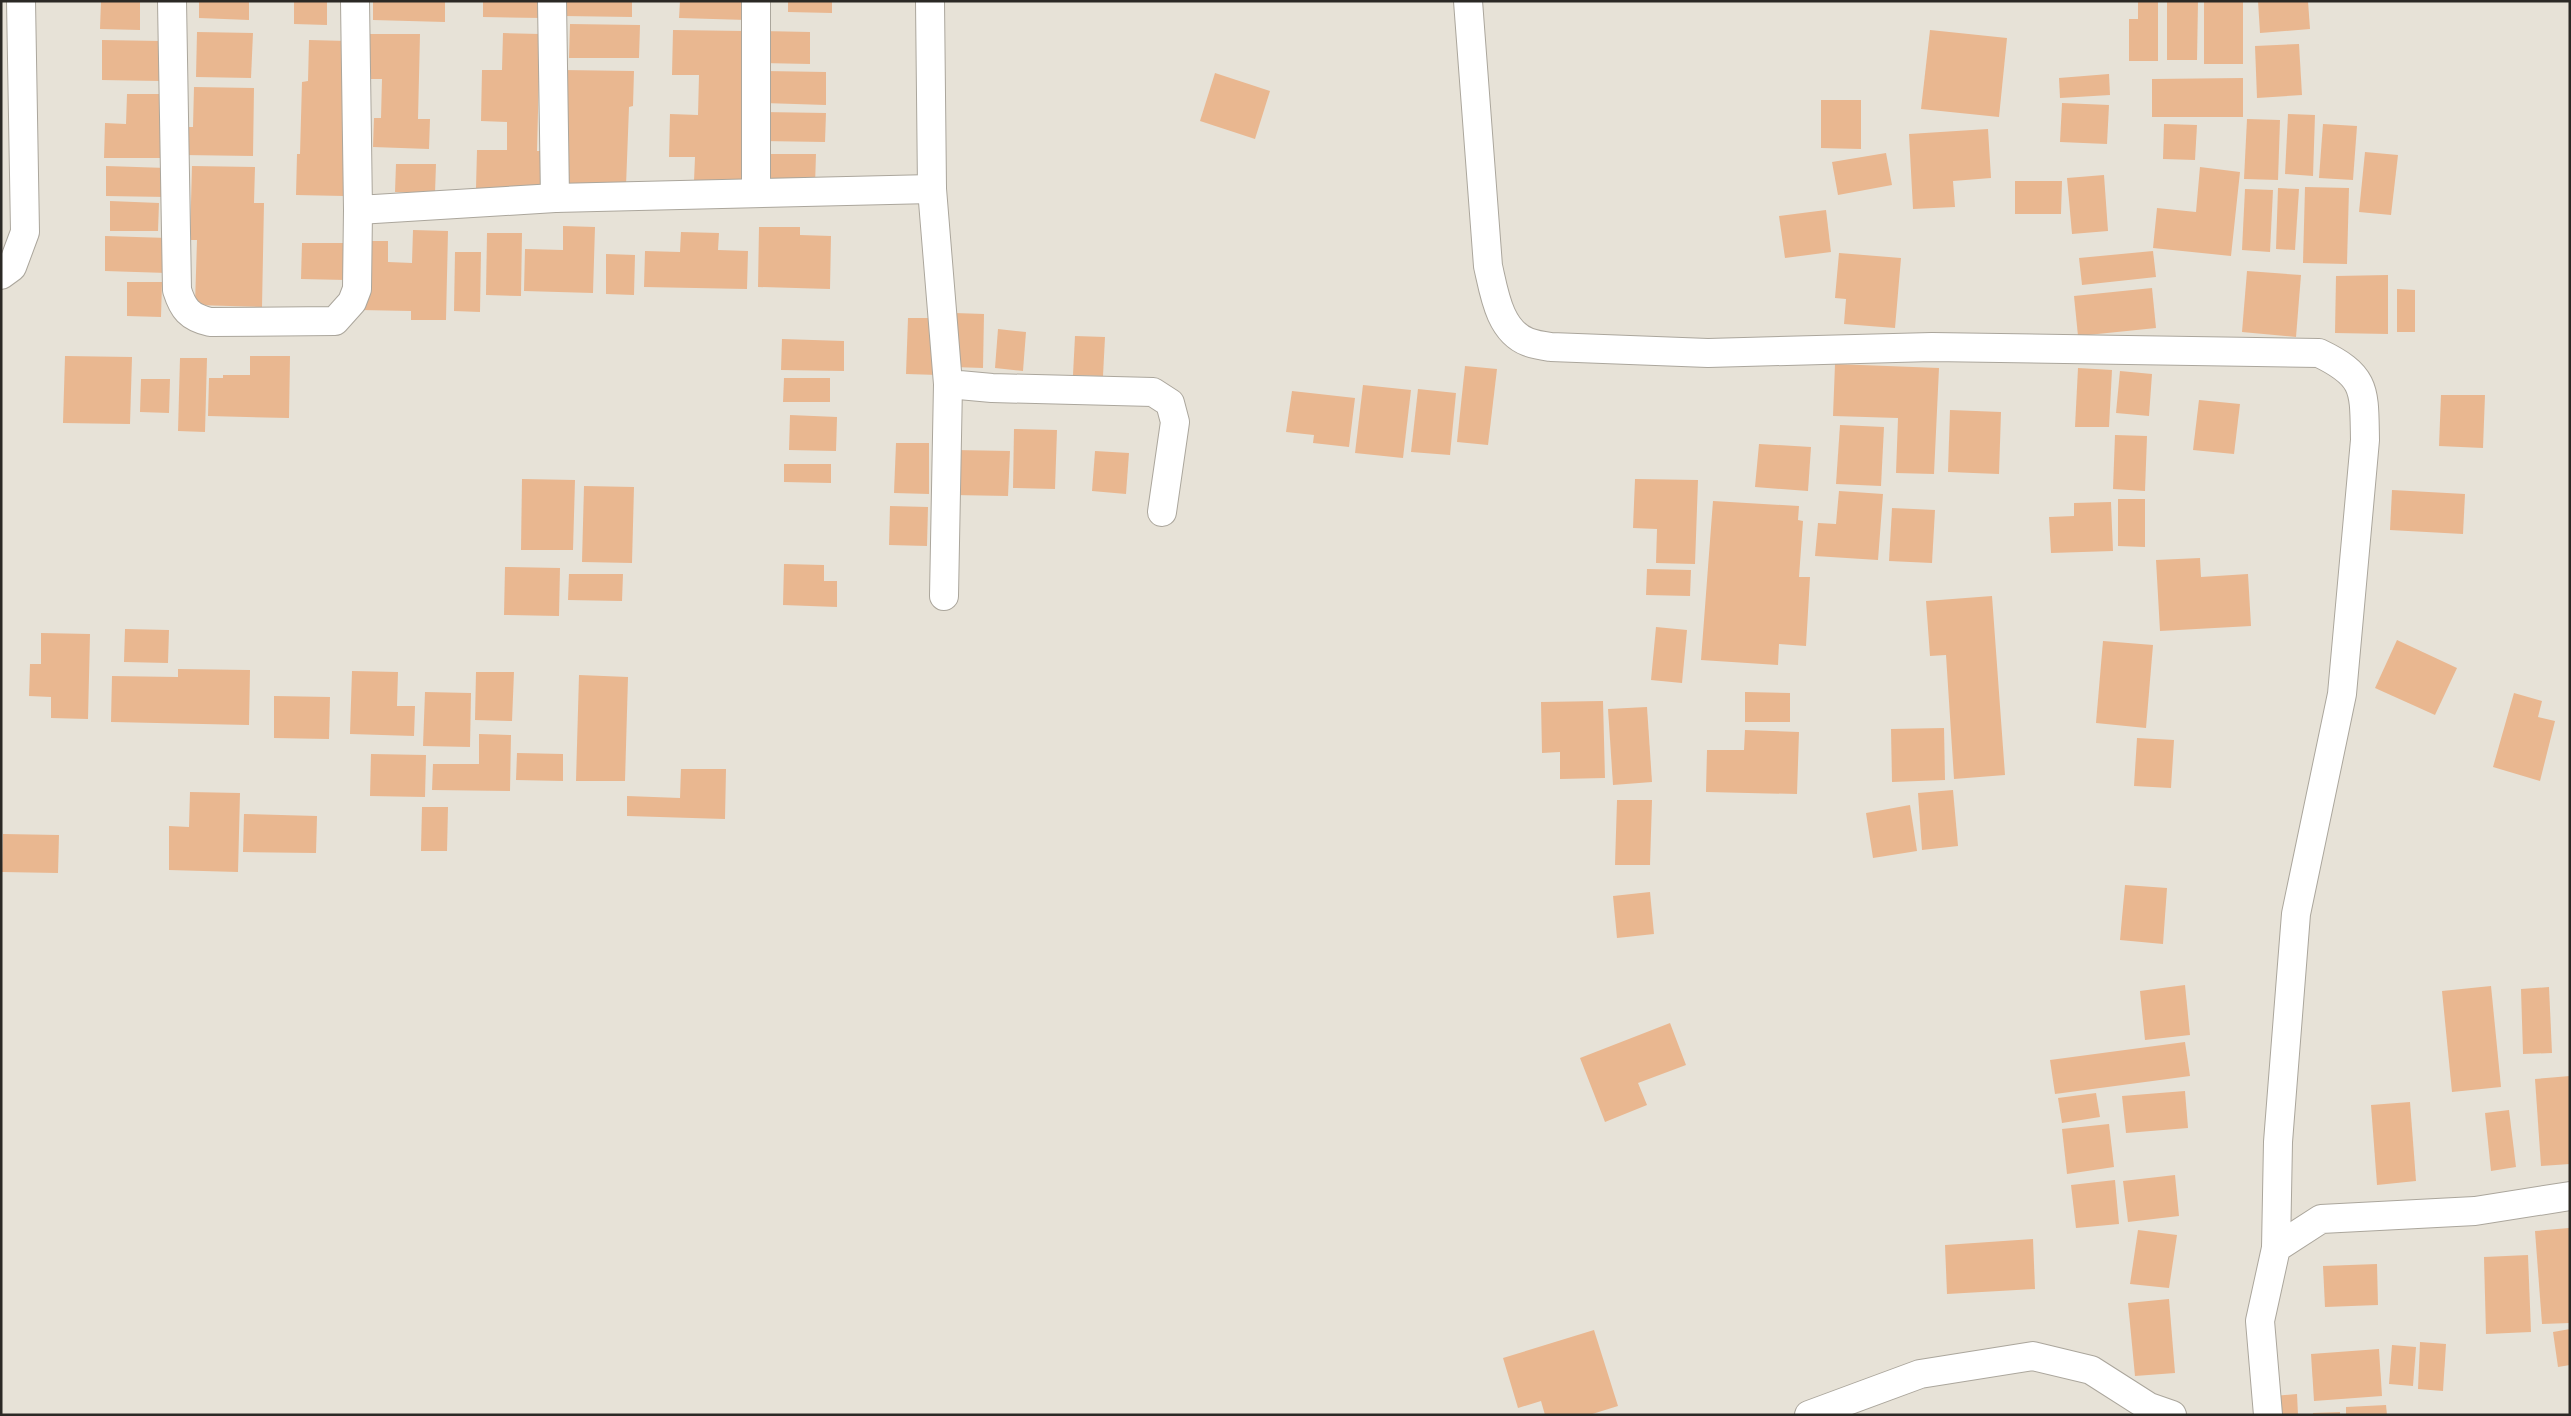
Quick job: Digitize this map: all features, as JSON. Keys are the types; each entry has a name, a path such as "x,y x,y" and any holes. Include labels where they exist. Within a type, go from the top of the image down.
{"street":[{"path":"1,275 12,267 25,232 21,1"},
{"path":"172,1 177,290 182,308 195,318 210,322 335,321 352,302 357,289 358,210 355,1"},
{"path":"552,1 555,198"},
{"path":"756,1 756,193"},
{"path":"930,1 932,189 948,384 944,596"},
{"path":"1468,1 1488,266 1497,306 1509,327 1526,342 1551,347 1708,353 1932,347 2319,353 2340,363 2356,377 2364,397 2365,440 2342,694 2296,914 2278,1142 2276,1248 2260,1321 2268,1415"},
{"path":"358,210 555,198 932,189"},
{"path":"948,384 992,388 1153,392 1170,403 1175,422 1162,512"},
{"path":"2276,1248 2321,1219 2475,1211 2570,1196"},
{"path":"1809,1415 1920,1374 2033,1356 2091,1370 2149,1408 2172,1415"}],"building":[{"path":"101,1 140,1 140,30 100,29"},
{"path":"199,1 249,1 249,20 199,18"},
{"path":"294,1 327,1 327,25 294,24"},
{"path":"373,1 445,1 445,22 373,20"},
{"path":"483,1 542,1 542,18 483,17"},
{"path":"564,1 632,1 632,17 564,16"},
{"path":"680,1 747,1 747,20 679,18"},
{"path":"788,1 832,1 832,13 788,12"},
{"path":"2138,1 2158,1 2158,61 2129,61 2129,19 2138,19"},
{"path":"2167,1 2198,1 2197,60 2167,60"},
{"path":"2204,1 2243,1 2243,64 2204,64"},
{"path":"2258,1 2308,1 2310,29 2260,33"},
{"path":"570,24 640,25 639,58 569,58"},
{"path":"673,30 745,31 742,182 694,181 695,157 669,157 670,114 698,115 699,75 672,75"},
{"path":"1930,30 2007,38 1999,117 1921,109"},
{"path":"762,31 810,32 810,64 761,63"},
{"path":"197,32 253,33 251,78 196,77"},
{"path":"503,33 540,34 537,151 549,151 548,189 476,188 477,150 507,150 507,122 481,121 482,70 502,70"},
{"path":"369,34 420,34 418,119 430,119 429,149 373,147 374,118 381,118 382,79 368,79"},
{"path":"102,40 161,41 160,81 102,80"},
{"path":"309,40 348,41 344,196 296,195 297,154 300,154 302,82 308,81"},
{"path":"2299,44 2302,95 2257,98 2255,46"},
{"path":"562,70 634,71 633,106 629,107 626,186 559,184"},
{"path":"765,71 826,72 826,105 764,103"},
{"path":"1215,73 1270,91 1255,139 1200,121"},
{"path":"2109,74 2110,95 2060,98 2059,78"},
{"path":"2243,78 2243,117 2152,117 2152,79"},
{"path":"194,87 254,88 253,156 183,155 183,127 193,127"},
{"path":"127,94 165,94 164,158 104,158 105,123 126,124"},
{"path":"1821,100 1861,100 1861,149 1821,148"},
{"path":"2062,103 2109,105 2107,144 2060,142"},
{"path":"763,112 826,113 825,142 762,141"},
{"path":"2288,114 2315,115 2313,176 2285,174"},
{"path":"2247,119 2280,120 2278,180 2244,179"},
{"path":"2164,124 2197,125 2195,160 2163,159"},
{"path":"2323,124 2357,126 2353,180 2319,178"},
{"path":"1988,129 1991,178 1953,181 1955,207 1913,209 1909,134"},
{"path":"2365,152 2398,155 2391,215 2359,212"},
{"path":"1886,153 1892,185 1838,195 1832,162"},
{"path":"767,154 816,154 815,185 766,184"},
{"path":"396,164 436,164 435,193 395,192"},
{"path":"106,166 167,168 167,197 106,196"},
{"path":"192,166 255,167 254,203 264,203 262,307 195,305 197,240 190,240"},
{"path":"2200,167 2240,172 2231,256 2153,248 2157,208 2196,212"},
{"path":"2104,175 2108,231 2072,234 2067,178"},
{"path":"2015,181 2062,181 2061,214 2015,214"},
{"path":"2305,187 2349,188 2347,264 2303,263"},
{"path":"2278,188 2299,189 2295,250 2276,249"},
{"path":"2245,189 2273,190 2270,252 2242,250"},
{"path":"110,201 159,203 158,231 110,231"},
{"path":"1826,210 1831,252 1785,258 1779,216"},
{"path":"563,226 595,227 593,293 524,291 525,249 563,250"},
{"path":"759,227 800,227 800,235 831,236 830,289 758,287"},
{"path":"413,230 448,231 446,320 411,320 411,311 360,310 361,241 388,241 388,262 412,263"},
{"path":"681,232 719,233 718,250 748,251 747,289 644,287 645,251 680,252"},
{"path":"487,233 522,233 521,296 486,295"},
{"path":"105,236 168,238 167,273 105,271"},
{"path":"302,243 348,243 346,280 301,279"},
{"path":"2153,251 2156,277 2082,285 2079,258"},
{"path":"455,252 481,252 480,312 454,311"},
{"path":"1839,253 1901,258 1895,328 1844,324 1846,299 1835,298"},
{"path":"606,254 635,255 634,295 606,294"},
{"path":"2247,271 2301,275 2296,337 2242,332"},
{"path":"2388,275 2388,334 2335,333 2336,276"},
{"path":"127,282 162,282 161,317 127,316"},
{"path":"2152,288 2156,328 2078,336 2074,296"},
{"path":"2397,289 2415,290 2415,332 2397,332"},
{"path":"955,313 984,314 983,368 954,367"},
{"path":"908,318 940,318 938,375 906,374"},
{"path":"998,329 1026,332 1023,371 995,368"},
{"path":"1075,336 1105,337 1103,376 1073,375"},
{"path":"782,339 844,341 844,371 781,370"},
{"path":"65,356 132,357 130,424 63,423"},
{"path":"250,356 290,356 289,418 208,416 209,378 223,378 223,375 250,375"},
{"path":"180,358 207,358 205,432 178,431"},
{"path":"1835,364 1939,368 1934,474 1896,473 1898,418 1833,416"},
{"path":"1465,366 1497,369 1488,445 1457,442"},
{"path":"2078,368 2112,370 2109,427 2075,427"},
{"path":"2120,371 2152,374 2149,416 2116,413"},
{"path":"784,378 830,378 830,402 783,402"},
{"path":"141,379 170,379 169,413 140,412"},
{"path":"1363,385 1411,390 1403,458 1355,453"},
{"path":"1418,389 1456,393 1450,455 1411,452"},
{"path":"1292,391 1355,398 1349,447 1313,443 1314,435 1286,432"},
{"path":"2441,395 2485,395 2483,448 2439,446"},
{"path":"2199,400 2240,404 2234,454 2193,450"},
{"path":"1950,410 2001,412 1999,474 1948,472"},
{"path":"790,415 837,417 836,451 789,450"},
{"path":"1840,425 1884,427 1881,486 1836,484"},
{"path":"1014,429 1057,430 1055,489 1013,488"},
{"path":"2115,435 2147,436 2145,491 2113,489"},
{"path":"896,443 929,443 929,494 894,493"},
{"path":"1759,444 1811,447 1808,491 1755,487"},
{"path":"955,450 1010,451 1008,496 953,495"},
{"path":"1095,451 1129,453 1126,494 1092,491"},
{"path":"784,464 831,464 831,483 784,482"},
{"path":"522,479 575,480 573,550 521,550"},
{"path":"1635,479 1698,480 1695,564 1656,563 1657,529 1633,528"},
{"path":"584,486 634,487 632,563 582,562"},
{"path":"2392,490 2465,494 2463,534 2390,530"},
{"path":"1839,491 1883,494 1878,560 1815,556 1818,523 1836,524"},
{"path":"2118,499 2145,499 2145,547 2118,546"},
{"path":"1713,501 1799,506 1798,520 1803,521 1799,577 1810,577 1806,646 1779,644 1778,665 1701,660"},
{"path":"2111,502 2113,551 2051,553 2049,517 2074,516 2074,503"},
{"path":"890,506 928,507 927,546 889,545"},
{"path":"1892,508 1935,510 1932,563 1889,561"},
{"path":"2200,558 2201,577 2248,574 2251,626 2160,631 2156,560"},
{"path":"784,564 824,565 824,581 837,581 837,607 783,605"},
{"path":"505,567 560,568 559,616 504,615"},
{"path":"1647,569 1691,570 1690,596 1646,595"},
{"path":"569,574 623,574 622,601 568,600"},
{"path":"1992,596 2005,775 1954,779 1946,655 1930,656 1926,601"},
{"path":"1656,627 1687,630 1682,683 1651,680"},
{"path":"125,629 169,630 168,663 124,662"},
{"path":"41,633 90,634 88,719 51,718 51,697 29,696 30,664 41,664"},
{"path":"2397,640 2457,668 2435,715 2375,688"},
{"path":"2103,641 2153,645 2146,728 2096,723"},
{"path":"178,669 250,670 249,725 111,722 112,676 178,677"},
{"path":"352,671 398,672 397,706 415,706 414,736 350,734"},
{"path":"476,672 514,672 512,721 475,720"},
{"path":"579,675 628,677 625,781 576,781"},
{"path":"425,692 471,693 470,747 423,746"},
{"path":"1745,692 1790,693 1790,722 1745,722"},
{"path":"2514,693 2542,701 2538,717 2555,721 2540,781 2493,767"},
{"path":"274,696 330,697 329,739 274,738"},
{"path":"1603,701 1605,778 1560,779 1560,752 1542,753 1541,702"},
{"path":"1647,707 1652,782 1613,785 1608,709"},
{"path":"1944,728 1945,780 1892,782 1891,729"},
{"path":"1745,730 1799,732 1797,794 1706,792 1707,750 1744,750"},
{"path":"479,734 511,735 510,791 432,790 433,764 479,764"},
{"path":"2137,738 2174,740 2171,788 2134,786"},
{"path":"517,753 563,754 563,781 516,780"},
{"path":"371,754 426,755 425,797 370,796"},
{"path":"681,769 726,769 725,819 627,816 627,796 680,798"},
{"path":"1953,790 1958,846 1922,850 1918,793"},
{"path":"190,792 240,793 238,872 169,870 169,826 189,827"},
{"path":"1617,800 1652,800 1650,865 1615,865"},
{"path":"1910,805 1917,851 1873,858 1866,813"},
{"path":"422,807 448,807 447,851 421,851"},
{"path":"244,814 317,816 316,853 243,852"},
{"path":"3,834 59,835 58,873 2,872"},
{"path":"2125,885 2167,888 2163,944 2120,940"},
{"path":"1650,892 1654,934 1617,938 1613,896"},
{"path":"2185,985 2190,1035 2145,1040 2140,991"},
{"path":"2491,986 2501,1087 2452,1092 2442,991"},
{"path":"2549,987 2552,1053 2523,1054 2521,989"},
{"path":"1670,1023 1686,1065 1638,1083 1647,1105 1605,1122 1580,1058"},
{"path":"2185,1042 2190,1076 2055,1094 2050,1060"},
{"path":"2570,1076 2570,1164 2541,1166 2535,1079"},
{"path":"2185,1091 2188,1128 2126,1133 2122,1096"},
{"path":"2096,1093 2100,1117 2062,1123 2058,1098"},
{"path":"2410,1102 2416,1181 2377,1185 2371,1105"},
{"path":"2509,1110 2516,1167 2491,1171 2485,1113"},
{"path":"2109,1124 2114,1167 2067,1174 2062,1129"},
{"path":"2175,1175 2179,1216 2128,1222 2123,1181"},
{"path":"2115,1180 2119,1224 2076,1228 2071,1185"},
{"path":"2569,1228 2570,1323 2542,1324 2535,1231"},
{"path":"2138,1230 2177,1235 2169,1288 2130,1284"},
{"path":"2033,1239 2035,1289 1947,1294 1945,1245"},
{"path":"2528,1255 2531,1332 2486,1334 2484,1257"},
{"path":"2377,1264 2378,1305 2325,1307 2323,1266"},
{"path":"2169,1299 2175,1373 2135,1376 2128,1303"},
{"path":"2570,1329 2570,1365 2558,1367 2553,1332"},
{"path":"1594,1330 1618,1406 1589,1415 1545,1415 1541,1401 1518,1408 1503,1358"},
{"path":"2420,1342 2446,1344 2443,1391 2418,1389"},
{"path":"2392,1345 2416,1347 2413,1386 2389,1384"},
{"path":"2379,1349 2382,1396 2314,1401 2311,1354"},
{"path":"2297,1394 2298,1415 2275,1415 2273,1396"},
{"path":"2386,1405 2387,1415 2346,1415 2346,1407"},
{"path":"2340,1412 2340,1415 2313,1415 2313,1413"}]}
